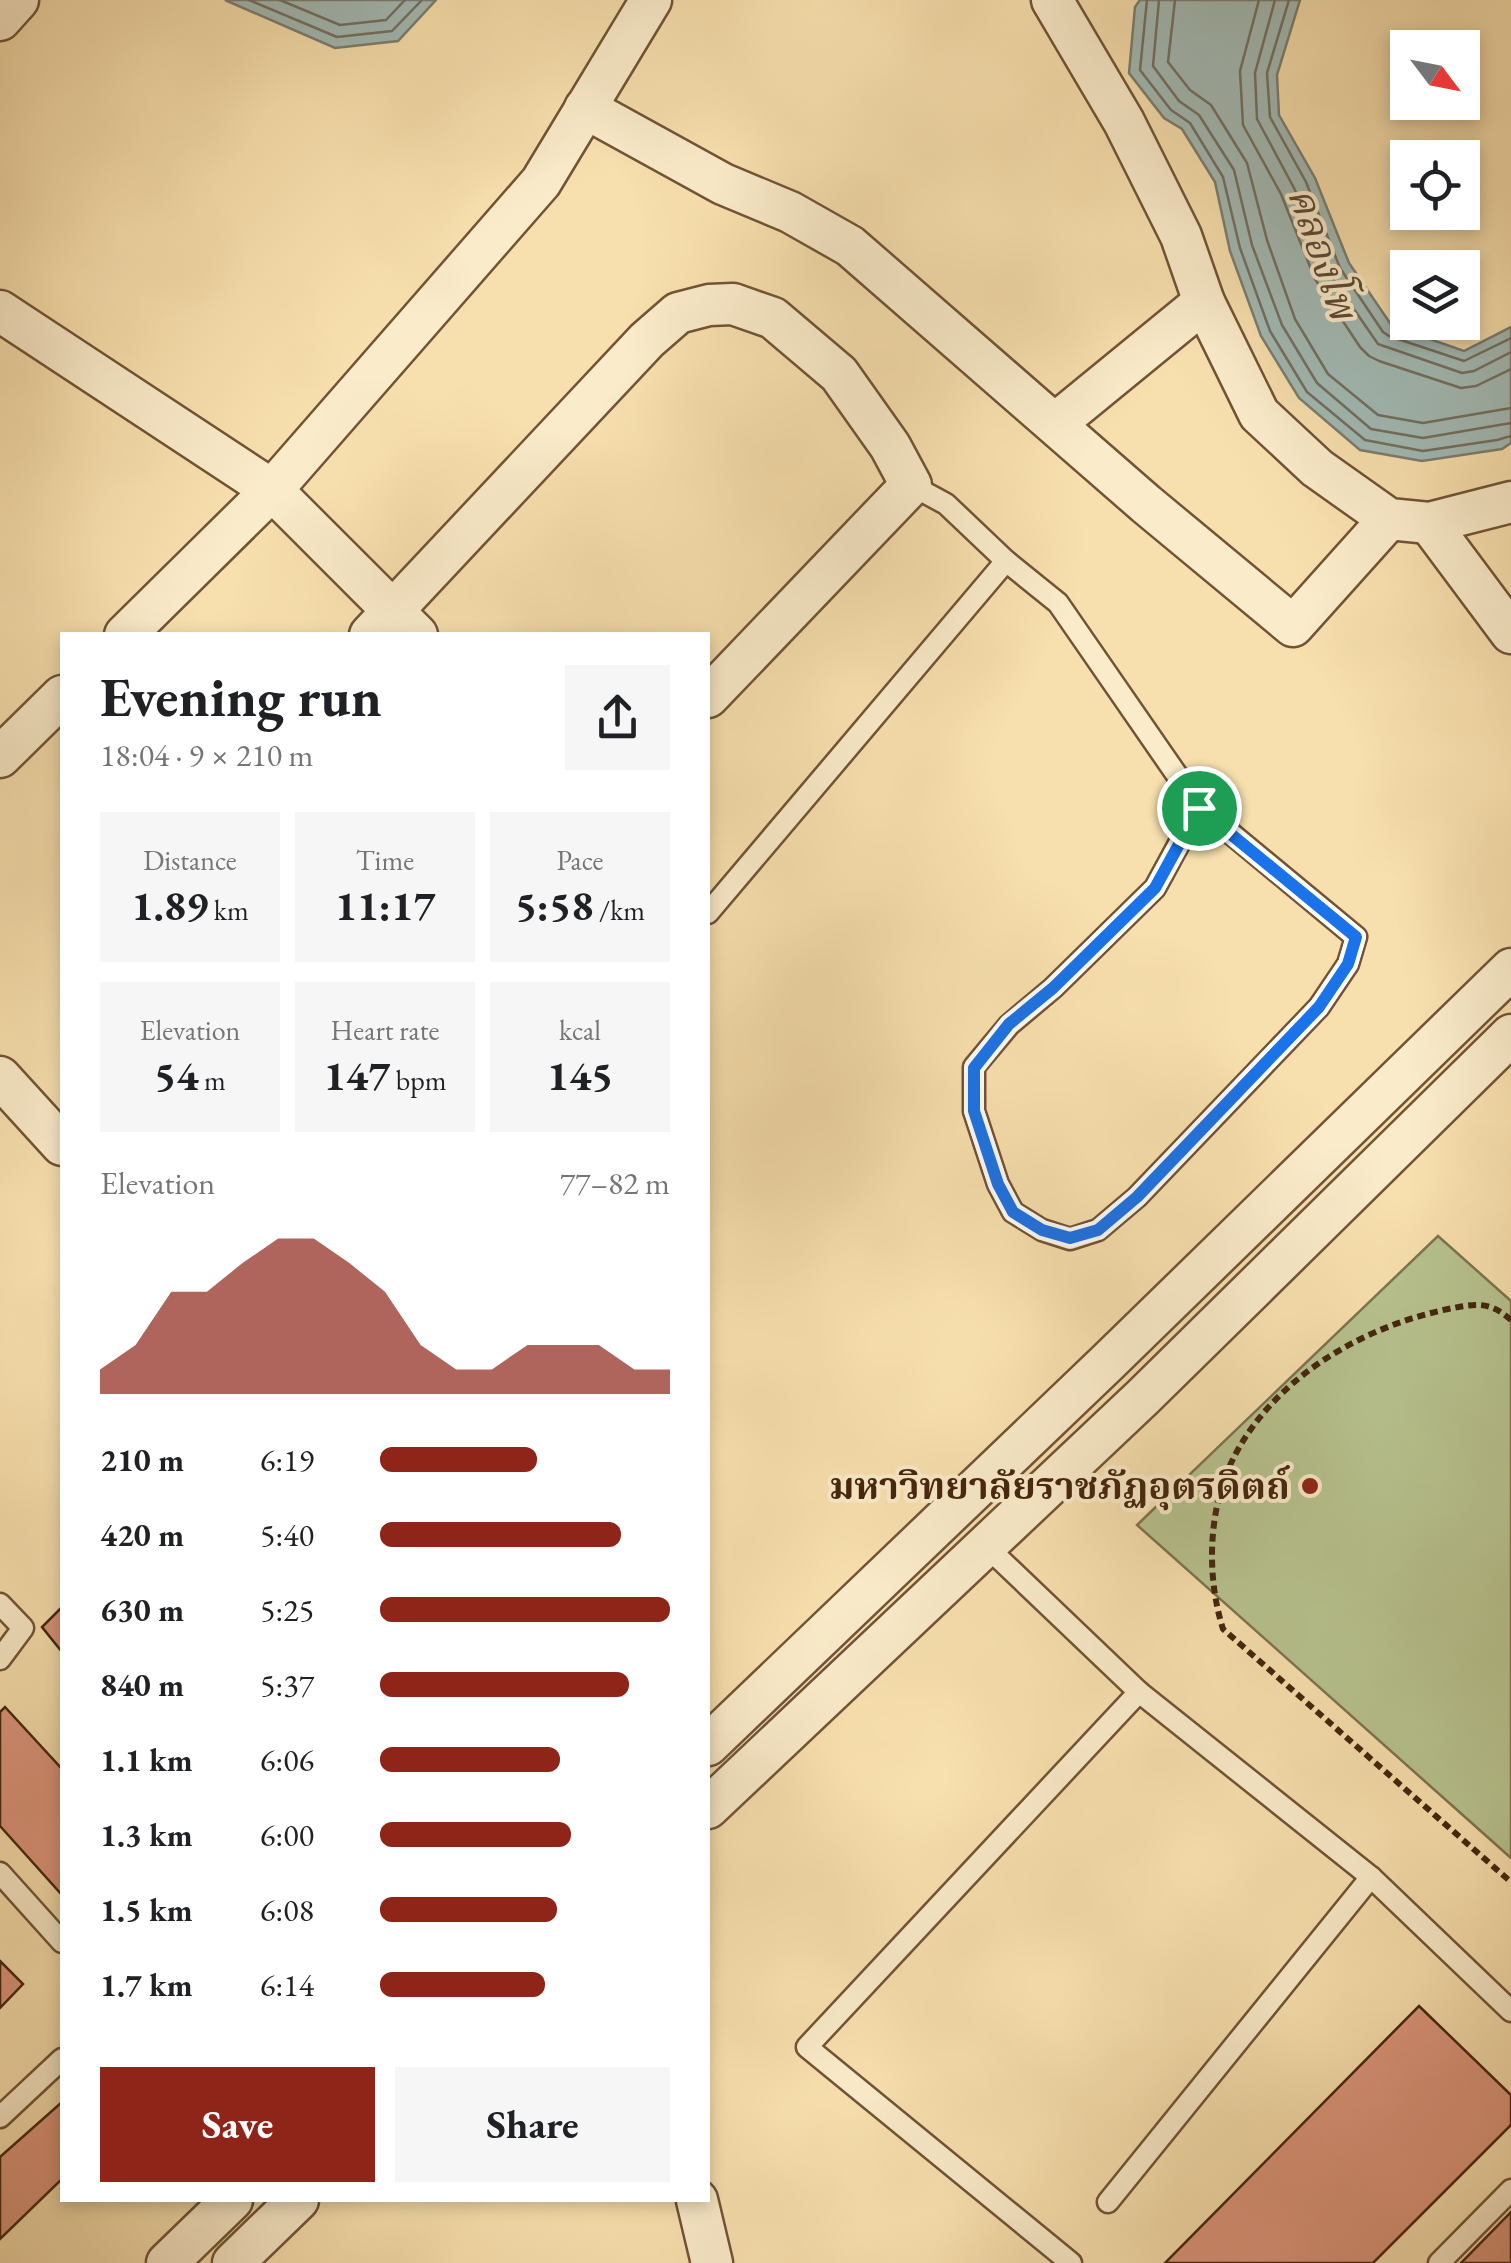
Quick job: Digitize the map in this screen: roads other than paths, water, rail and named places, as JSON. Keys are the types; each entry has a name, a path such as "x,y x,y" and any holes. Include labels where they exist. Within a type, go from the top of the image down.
{"street":[{"path":"0,20 18,0"},
{"path":"128,632 272,490 541,182 650,0"},
{"path":"1052,0 1132,138 1181,236 1204,302 1259,414 1318,468 1389,519 1429,522 1511,502"},
{"path":"586,108 723,184 790,212 850,246 1146,504 1294,626 1389,519"},
{"path":"1055,424 1204,302"},
{"path":"0,312 272,490 393,627 647,340 678,313 733,304 773,318 839,374 890,446 911,486 710,696"},
{"path":"1429,522 1511,633"},
{"path":"0,757 60,698"},
{"path":"710,1743 1511,969"},
{"path":"710,1806 1143,1397 1511,1036"},
{"path":"0,1077 60,1143"},
{"path":"1108,1361 1143,1397"},
{"path":"166,2263 230,2202"},
{"path":"233,2263 296,2202"},
{"path":"698,2202 712,2263"}],"lane":[{"path":"911,486 946,504 1058,602 1199,808 1356,937 1348,964 1319,1007 1137,1197 1098,1230 1070,1238 1042,1230 1013,1212 998,1184 974,1111 974,1068 1009,1024 1053,988 1155,888 1199,808"},
{"path":"710,911 1006,560"},
{"path":"986,1546 1139,1692 1371,1877 1511,2011"},
{"path":"0,1604 24,1628 0,1659"},
{"path":"1071,2263 807,2047 1139,1692"},
{"path":"0,1872 60,1940"},
{"path":"1108,2202 1371,1877"},
{"path":"0,2116 60,2062"},
{"path":"1439,2263 1511,2190"}],"water":[{"path":"225,0 436,0 398,41 335,48"},
{"name":"คลองโพ","path":"1140,0 1300,0 1277,75 1279,115 1315,178 1349,263 1390,323 1390,340 1432,340 1464,351 1511,327 1511,443 1502,449 1422,461 1360,450 1299,398 1261,336 1230,251 1215,182 1182,129 1164,118 1129,73 1135,7"}],"place":[{"name":"มหาวิทยาลัยราชภัฏอุตรดิตถ์","path":"1310,1486"}]}
